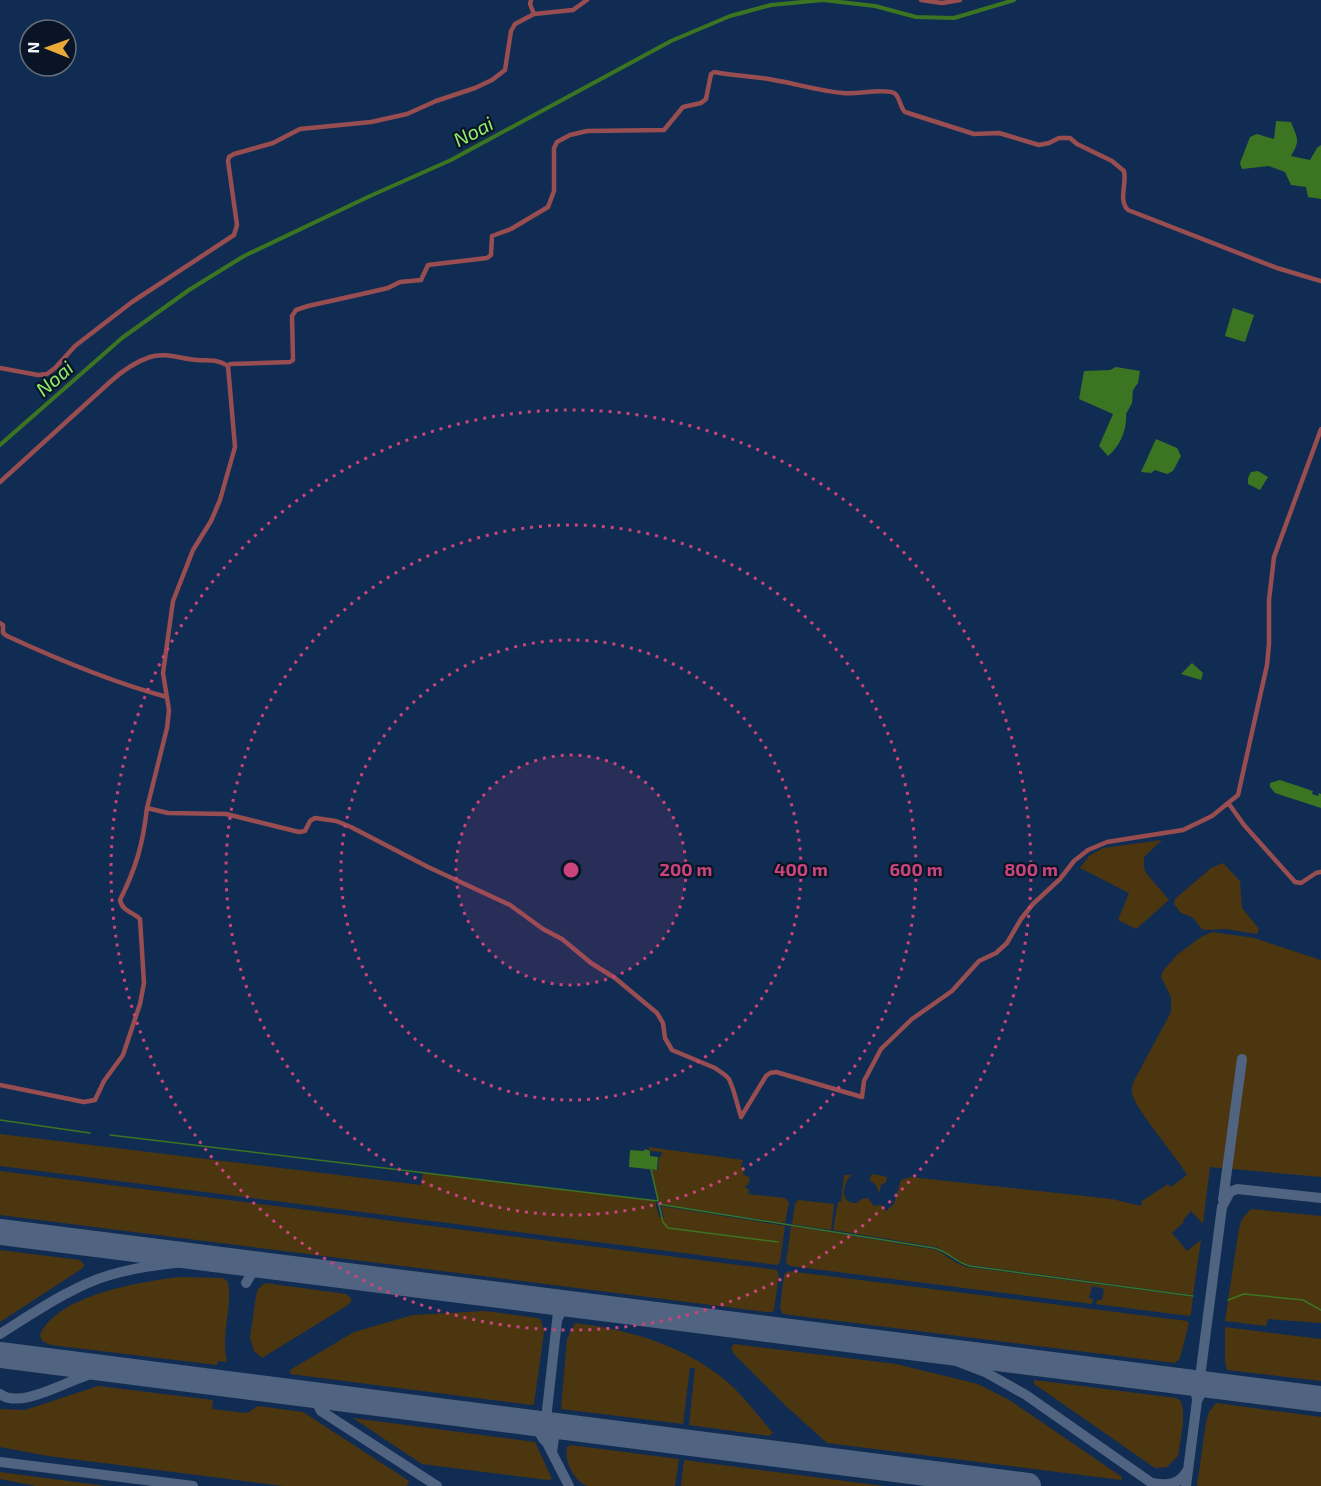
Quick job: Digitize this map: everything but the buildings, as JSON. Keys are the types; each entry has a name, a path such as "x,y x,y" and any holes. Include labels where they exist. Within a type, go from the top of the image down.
{"street":[{"path":"531,0 530,4 534,14"},
{"path":"0,368 38,375 47,374 75,346 132,302 234,235 237,225 229,157 273,143 300,129 357,124 395,117 492,80 505,70 511,31 515,24 534,14 573,10 587,0"},
{"path":"921,0 942,3 960,0"},
{"path":"228,366 230,364 294,360 292,316 296,310 387,288 400,282 421,280 428,265 487,258 491,255 492,236 511,229 548,207 554,191 554,148 557,142 570,135 587,131 664,130 683,107 701,103 706,99 711,74 714,72 765,78 842,93 857,94 870,91 893,93 897,95 902,110 905,112 974,134 999,133 1039,146 1064,136 1070,138 1124,171 1123,197 1124,206 1128,210 1277,268 1321,281"},
{"path":"0,482 110,381 123,371 150,357 218,360 228,366"},
{"path":"0,1085 84,1102 95,1100 104,1081 123,1055 140,1004 144,983 140,919 125,910 120,900 137,864 143,844 147,808 167,729 169,711 163,673 173,601 193,550 211,521 220,500 235,447 228,366"},
{"path":"147,808 168,813 226,814 299,832 305,831 310,821 315,818 336,821 510,905 543,929 562,939 591,963 604,969 657,1013 663,1023 665,1038 672,1050 715,1068 725,1075 733,1089 741,1116 766,1076 776,1072 862,1097 864,1081 880,1049 912,1019 952,991 979,961 996,953 1006,943 1032,904 1060,879 1074,861 1088,850 1107,842 1183,830 1212,816 1238,795 1267,666 1269,600 1276,546 1321,429"},
{"path":"0,622 3,625 3,633 7,636 61,661 128,686 166,697"},
{"path":"1229,804 1244,825 1294,882 1301,884 1321,872"}],"shaded area":[{"path":"1276,121 1291,122 1297,139 1291,156 1310,160 1321,145 1321,199 1308,197 1306,187 1291,185 1285,172 1269,166 1242,169 1240,163 1250,137 1257,134 1274,139"},
{"path":"1233,308 1254,315 1245,342 1225,336"},
{"path":"1116,367 1140,371 1138,383 1133,390 1132,403 1126,414 1122,436 1108,456 1099,446 1113,414 1079,399 1084,371 1110,370"},
{"path":"1156,439 1177,448 1181,456 1173,471 1167,474 1155,470 1151,473 1141,472"},
{"path":"1258,471 1268,477 1260,490 1248,484 1251,472"},
{"path":"1192,663 1203,673 1201,680 1181,674"},
{"path":"1280,780 1313,791 1312,794 1318,796 1319,793 1321,794 1321,808 1275,793 1270,783"},
{"path":"1162,840 1144,857 1144,868 1169,900 1136,929 1118,920 1129,893 1080,868 1089,856 1103,848"},
{"path":"1223,863 1240,881 1242,908 1259,929 1257,934 1226,929 1203,930 1192,917 1181,913 1174,904 1175,899 1211,868"},
{"path":"1212,932 1254,938 1321,960 1321,1177 1210,1167 1203,1224 1191,1211 1172,1233 1187,1251 1201,1240 1193,1295 964,1264 937,1247 833,1230 838,1202 841,1202 844,1175 851,1175 844,1189 847,1200 857,1203 868,1198 874,1206 881,1205 886,1211 894,1204 901,1180 910,1177 1112,1199 1141,1206 1142,1201 1168,1184 1171,1187 1187,1175 1140,1110 1132,1089 1135,1079 1171,1012 1171,997 1161,977 1163,971 1177,955 1201,937"},
{"path":"0,1134 421,1185 423,1173 655,1201 659,1217 664,1218 661,1206 785,1226 780,1262 777,1265 0,1166"},
{"path":"648,1147 743,1160 741,1167 745,1168 743,1175 750,1177 745,1188 749,1189 748,1194 785,1198 789,1202 785,1223 661,1204 658,1200 652,1170 658,1170 659,1157 662,1152 650,1151"},
{"path":"645,1149 650,1151 650,1156 658,1157 657,1170 629,1167 630,1150 644,1151"},
{"path":"0,1171 777,1270 779,1275 774,1310 766,1312 0,1215"},
{"path":"871,1175 887,1177 879,1193 876,1185 870,1180"},
{"path":"798,1200 834,1204 831,1230 792,1224 795,1204"},
{"path":"1251,1209 1321,1216 1321,1323 1268,1319 1266,1326 1225,1321 1239,1228 1242,1219"},
{"path":"791,1226 937,1250 967,1267 1193,1297 1191,1314 1189,1316 1096,1304 1097,1300 1102,1300 1104,1289 1092,1286 1089,1298 1093,1299 1092,1304 790,1266 786,1263"},
{"path":"0,1250 80,1260 84,1265 83,1268 0,1322"},
{"path":"788,1271 1189,1323 1180,1358 1175,1363 783,1314 780,1308 784,1275"},
{"path":"179,1277 223,1278 228,1282 229,1302 225,1342 227,1362 218,1361 217,1365 51,1345 42,1341 40,1335 49,1321 81,1300 122,1287"},
{"path":"265,1283 346,1294 352,1299 348,1305 262,1358 254,1351 250,1338 256,1296 258,1289"},
{"path":"485,1311 541,1320 544,1332 534,1404 290,1374 290,1370 354,1332 413,1315"},
{"path":"575,1323 617,1330 680,1351 717,1374 734,1388 773,1433 769,1436 689,1425 695,1368 690,1368 683,1424 561,1409 567,1339"},
{"path":"1225,1327 1321,1339 1321,1381 1227,1370"},
{"path":"734,1344 896,1364 978,1384 1011,1401 1122,1477 1121,1480 827,1443 734,1354 731,1348"},
{"path":"1034,1380 1176,1398 1181,1401 1183,1411 1178,1456 1167,1467 1155,1468 1034,1384"},
{"path":"98,1386 213,1400 212,1409 247,1413 258,1406 303,1412 409,1481 407,1486 283,1486 48,1456 0,1447 0,1409 25,1410"},
{"path":"1216,1403 1321,1417 1321,1486 1197,1486 1206,1422 1209,1412"},
{"path":"353,1418 535,1442 552,1479 422,1464"},
{"path":"570,1445 679,1459 675,1486 588,1486 578,1480 571,1470 566,1453"},
{"path":"684,1460 884,1486 681,1486"},
{"path":"0,1472 106,1486 36,1486 0,1479"}],"waterway":[{"name":"Noai","path":"0,445 122,338 189,290 244,256 451,160 671,41 730,16 771,5 823,0 875,6 916,17 954,18 1014,0"},
{"path":"0,1120 90,1133"},
{"path":"110,1135 658,1201"},
{"path":"651,1169 658,1200"},
{"path":"658,1204 934,1248 970,1266 1193,1296"},
{"path":"659,1205 663,1222 668,1228 778,1242"},
{"path":"1228,1300 1244,1294 1303,1300 1321,1310"}],"taxiway":[{"path":"1223,1200 1242,1059"},
{"path":"1186,1486 1222,1207 1230,1192 1237,1189 1321,1198"},
{"path":"0,1334 68,1293 110,1275 167,1264 224,1260"},
{"path":"246,1283 253,1271 268,1266"},
{"path":"551,1302 555,1304 558,1312 545,1428 547,1443 569,1486"},
{"path":"558,1318 563,1308 572,1304"},
{"path":"886,1344 941,1355 985,1372 1026,1395 1156,1486"},
{"path":"0,1351 15,1357"},
{"path":"0,1394 10,1398 22,1398 37,1395 95,1372 126,1371"},
{"path":"1175,1380 1192,1388 1197,1399"},
{"path":"1198,1399 1205,1390 1222,1386"},
{"path":"339,1399 324,1399 319,1407 321,1411 437,1486"},
{"path":"526,1422 535,1426 544,1440"},
{"path":"552,1452 554,1438 559,1431 578,1429"},
{"path":"0,1462 193,1486"},
{"path":"1152,1483 1176,1482 1187,1471"},
{"path":"953,1477 960,1479 963,1486"},
{"path":"965,1486 969,1481 978,1480"}],"runway":[{"path":"0,1232 1321,1399"},
{"path":"0,1355 1028,1486"}]}
